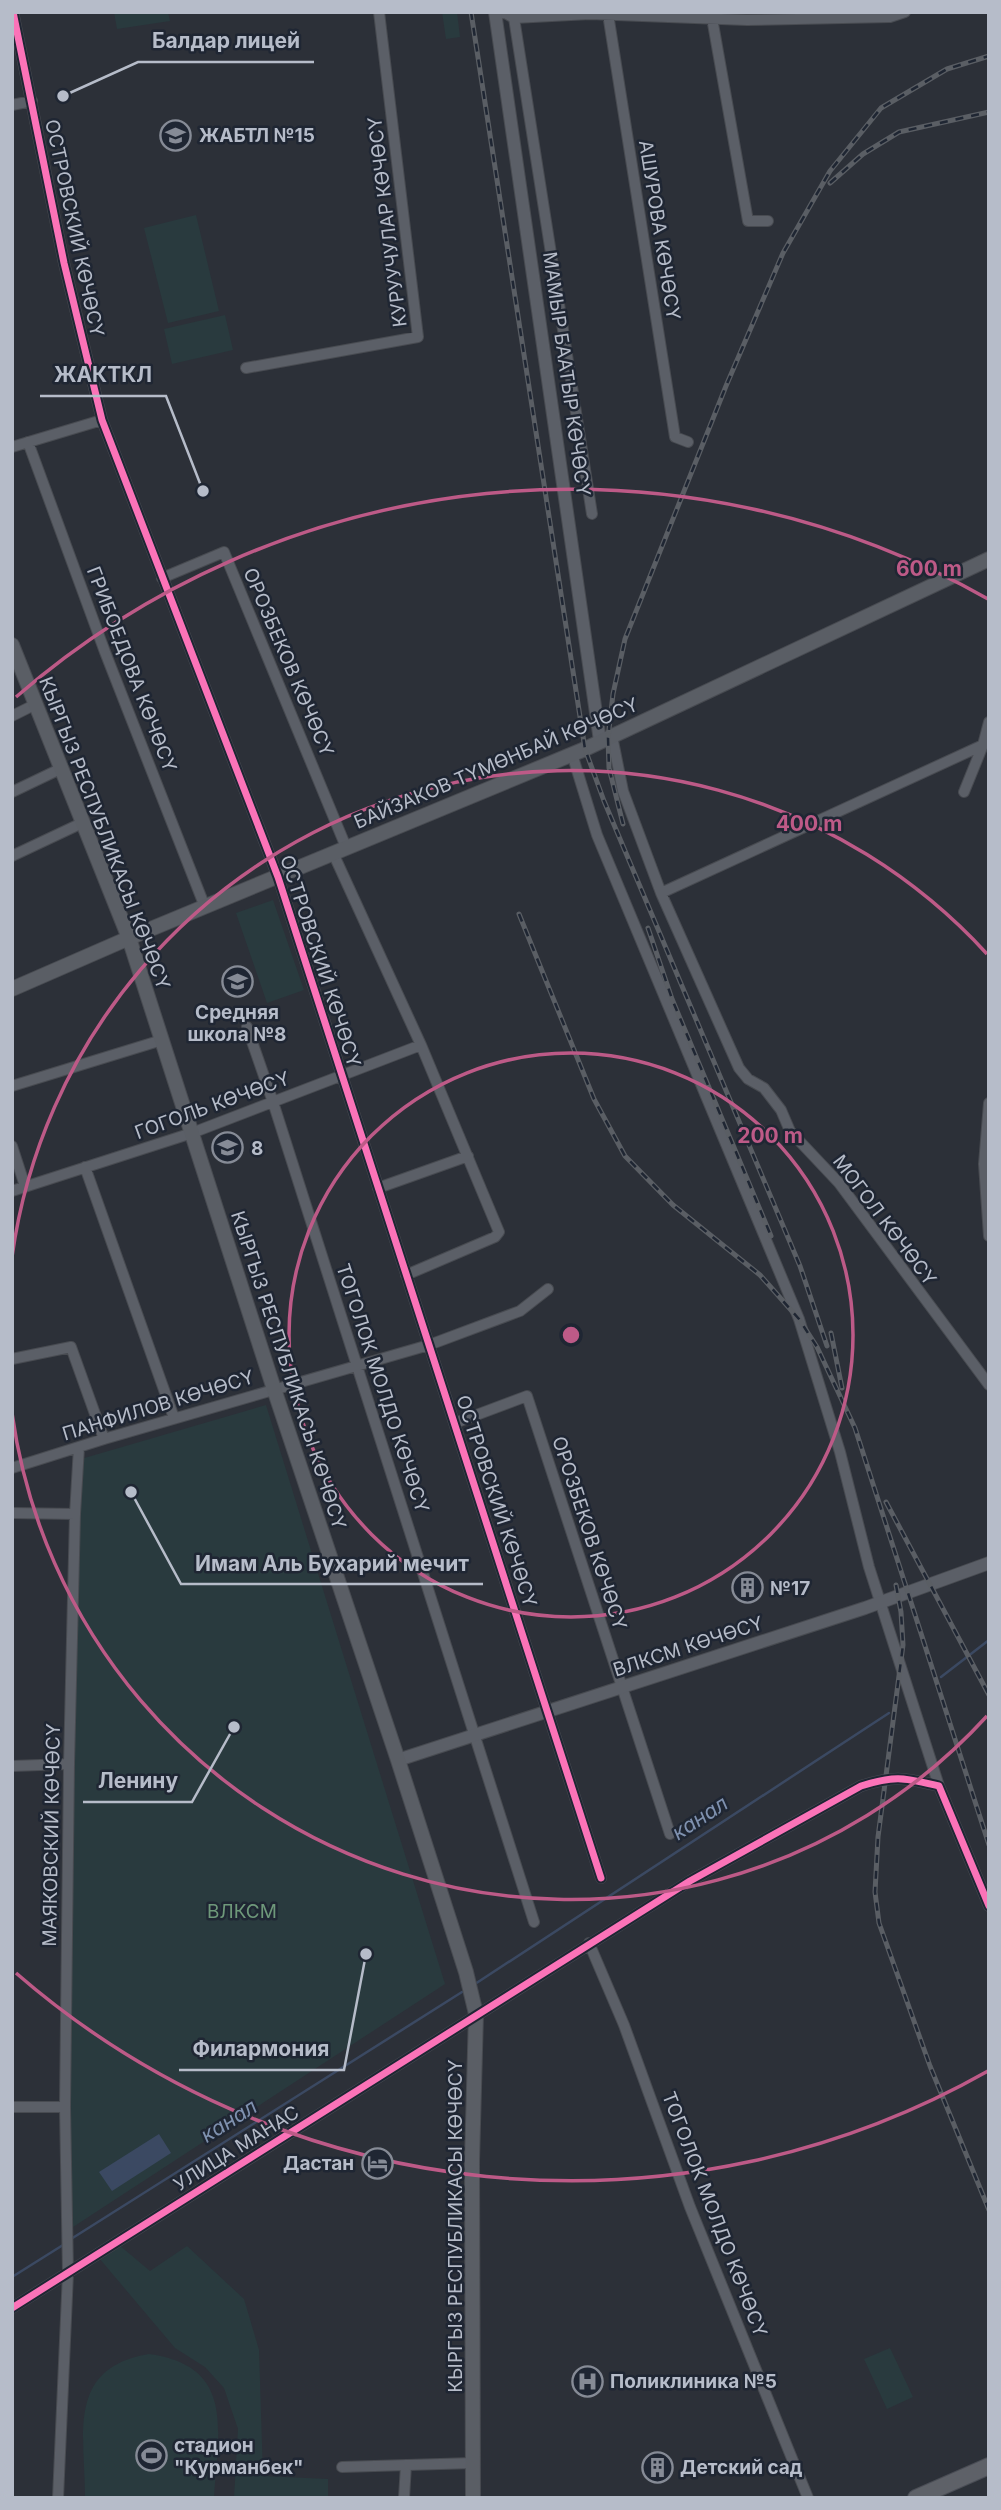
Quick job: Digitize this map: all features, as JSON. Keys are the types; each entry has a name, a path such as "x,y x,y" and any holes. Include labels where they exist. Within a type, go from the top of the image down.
{"main road":[{"name":"БАЙЗАКОВ ТҮМӨНБАЙ КӨЧӨСҮ","path":"12,989 572,754 989,559"},
{"name":"КЫРГЫЗ РЕСПУБЛИКАСЫ КӨЧӨСҮ","path":"12,645 129,938 466,1972 476,2014 472,2161 473,2498"},
{"path":"916,2498 989,2466"}],"street":[{"name":"ОСТРОВСКИЙ КӨЧӨСҮ","path":"13,12 64,262 102,420 278,877 601,1878"},
{"name":"КУРУУЧУЛАР КӨЧӨСҮ","path":"246,368 418,337 379,12"},
{"path":"495,13 505,13 514,18 608,15 712,18 890,17 905,12"},
{"name":"МАМЫР БААТЫР КӨЧӨСҮ","path":"495,13 606,739"},
{"name":"АШУРОВА КӨЧӨСҮ","path":"608,15 675,437 688,442"},
{"path":"514,18 592,514"},
{"path":"712,18 748,221 768,221"},
{"path":"12,105 32,101"},
{"path":"12,447 102,420"},
{"name":"ГРИБОЕДОВА КӨЧӨСҮ","path":"28,442 105,652 205,907"},
{"name":"ОРОЗБЕКОВ КӨЧӨСҮ","path":"162,578 224,552 340,850"},
{"path":"12,716 36,704"},
{"path":"964,792 989,722"},
{"name":"МОГОЛ КӨЧӨСҮ","path":"606,739 661,893 739,1068 748,1079 764,1088 781,1110 790,1131 839,1183 989,1385"},
{"path":"661,893 983,745"},
{"path":"572,754 597,835 799,1319 840,1452 869,1567 939,1786 989,1906"},
{"path":"12,792 60,769"},
{"path":"12,856 82,823"},
{"path":"340,850 499,1232 495,1237 406,1275"},
{"name":"ТОГОЛОК МОЛДО КӨЧӨСҮ","path":"247,1027 358,1366 534,1922"},
{"path":"12,1086 162,1040"},
{"name":"ГОГОЛЬ КӨЧӨСҮ","path":"12,1191 192,1133 421,1045"},
{"path":"989,1103 984,1164 989,1236"},
{"path":"12,1146 25,1186"},
{"path":"378,1188 468,1156"},
{"path":"85,1167 174,1418"},
{"name":"ПАНФИЛОВ КӨЧӨСҮ","path":"12,1468 174,1418 429,1345 520,1311 548,1289"},
{"path":"12,1359 71,1347 104,1439"},
{"name":"ОРОЗБЕКОВ КӨЧӨСҮ","path":"455,1423 527,1396 670,1834"},
{"name":"МАЯКОВСКИЙ КӨЧӨСҮ","path":"68,2273 65,2107 69,1764 79,1447"},
{"path":"12,1513 75,1514"},
{"name":"ВЛКСМ КӨЧӨСҮ","path":"398,1760 880,1603 989,1563"},
{"path":"12,1766 69,1764"},
{"name":"УЛИЦА МАНАС","path":"12,2308 690,1881 861,1786 901,1777 939,1786"},
{"name":"ТОГОЛОК МОЛДО КӨЧӨСҮ","path":"589,1943 624,2025 690,2207 808,2498"},
{"path":"12,2107 65,2107"},
{"path":"58,2498 68,2273"},
{"path":"342,2467 473,2463"},
{"path":"404,2498 406,2465"}],"green space":[{"path":"114,12 168,12 170,21 117,29"},
{"path":"442,12 457,12 460,37 446,39"},
{"path":"196,215 219,311 168,323 144,228"},
{"path":"225,315 233,350 172,364 164,329"},
{"path":"273,900 304,990 267,1003 236,913"},
{"name":"ВЛКСМ","path":"266,1405 445,1984 70,2229 67,2072 81,1459"},
{"path":"119,2245 150,2271 187,2246 244,2299 259,2350 263,2476 328,2479 328,2498 234,2498 238,2429 224,2388 205,2367 175,2348 99,2258"},
{"path":"890,2348 913,2397 887,2409 864,2359"},
{"name":"стадион \"Курманбек\"","path":"149,2354 177,2361 196,2372 209,2387 216,2405 218,2426 214,2498 85,2498 83,2428 92,2389 104,2373 122,2362"}],"water":[{"path":"159,2134 171,2153 112,2191 99,2172"}],"waterway":[{"path":"941,1677 989,1640"},
{"name":"канал","path":"475,1984 889,1713"},
{"name":"канал","path":"71,2239 462,1992"},
{"name":"канал","path":"12,2277 63,2245"}],"railway":[{"path":"471,12 585,749 604,801 800,1266 827,1346"},
{"path":"623,824 609,768 608,738 613,694 625,639 726,386 783,253 830,171 881,108 947,69 989,56"},
{"path":"830,183 863,154 899,132 989,112"},
{"path":"519,914 594,1099 625,1156 673,1205 760,1275 799,1319 817,1347 855,1428 989,1845"},
{"path":"648,928 672,999 771,1236"},
{"path":"831,1333 842,1388"},
{"path":"886,1502 989,1695"},
{"path":"896,1585 903,1645 878,1837 875,1892 879,1923 930,2066 989,2210"}],"cycle path":[{"path":"13,12 64,263 102,420 278,877 601,1878"},
{"path":"12,2308 690,1881 861,1786 900,1779 939,1786 989,1906"}],"place":[{"name":"Балдар лицей","path":"63,96"},
{"name":"ЖАБТЛ №15","path":"176,135"},
{"name":"ЖАКТКЛ","path":"203,491"},
{"name":"Средняя школа №8","path":"237,981"},
{"name":"8","path":"228,1148"},
{"name":"Имам Аль Бухарий мечит","path":"131,1492"},
{"name":"№17","path":"747,1588"},
{"name":"Ленину","path":"234,1727"},
{"name":"Филармония","path":"366,1954"},
{"name":"Дастан","path":"377,2163"},
{"name":"Поликлиника №5","path":"587,2381"},
{"name":"стадион \"Курманбек\"","path":"151,2456"},
{"name":"Детский сад","path":"657,2467"}]}
